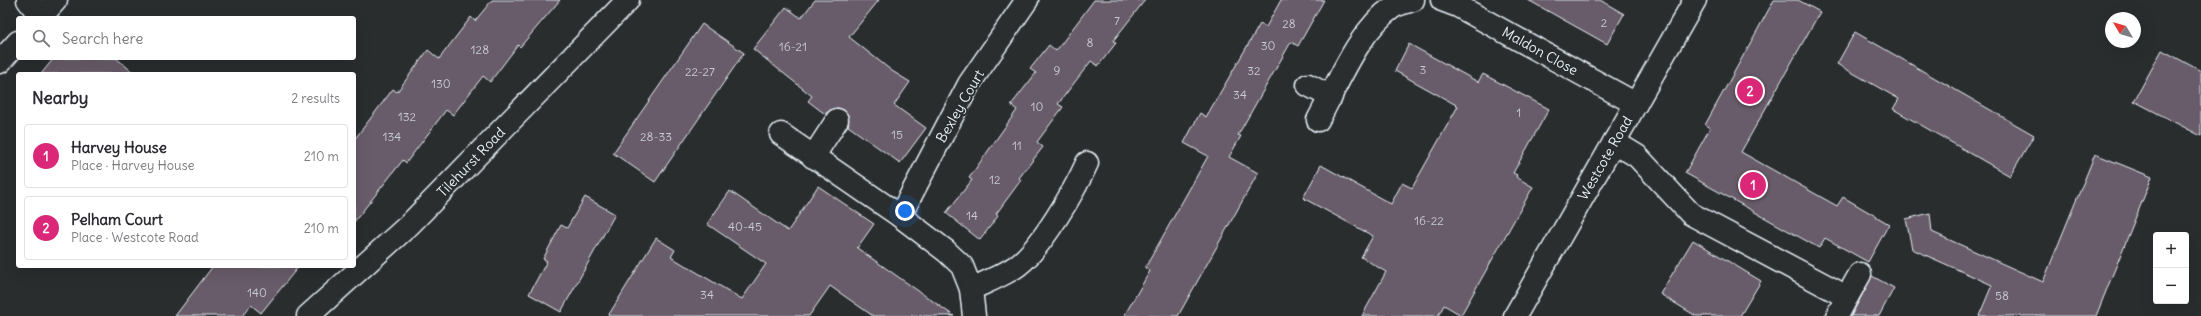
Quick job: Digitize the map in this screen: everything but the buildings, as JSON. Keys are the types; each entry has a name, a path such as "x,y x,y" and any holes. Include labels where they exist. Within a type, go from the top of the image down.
{"street":[{"path":"36,12 56,0"},
{"name":"Tilehurst Road","path":"308,316 410,224 628,0"},
{"name":"Bexley Court","path":"900,216 970,84 1027,0"},
{"path":"1318,120 1358,47 1371,28 1394,6 1413,0"},
{"name":"Maldon Close","path":"1442,0 1458,6 1636,104"},
{"name":"Westcote Road","path":"1515,316 1695,0"},
{"path":"0,62 16,44"},
{"path":"1308,85 1331,97"},
{"path":"813,157 837,120"},
{"path":"781,134 900,216 946,251 962,266 971,289 974,316"},
{"path":"1614,142 1636,156 1691,214 1847,297"},
{"path":"971,289 1018,266 1034,249 1077,187 1087,163"},
{"path":"1837,316 1860,274"}],"place":[{"name":"Pelham Court","path":"1750,91"},
{"name":"Harvey House","path":"1753,185"}]}
